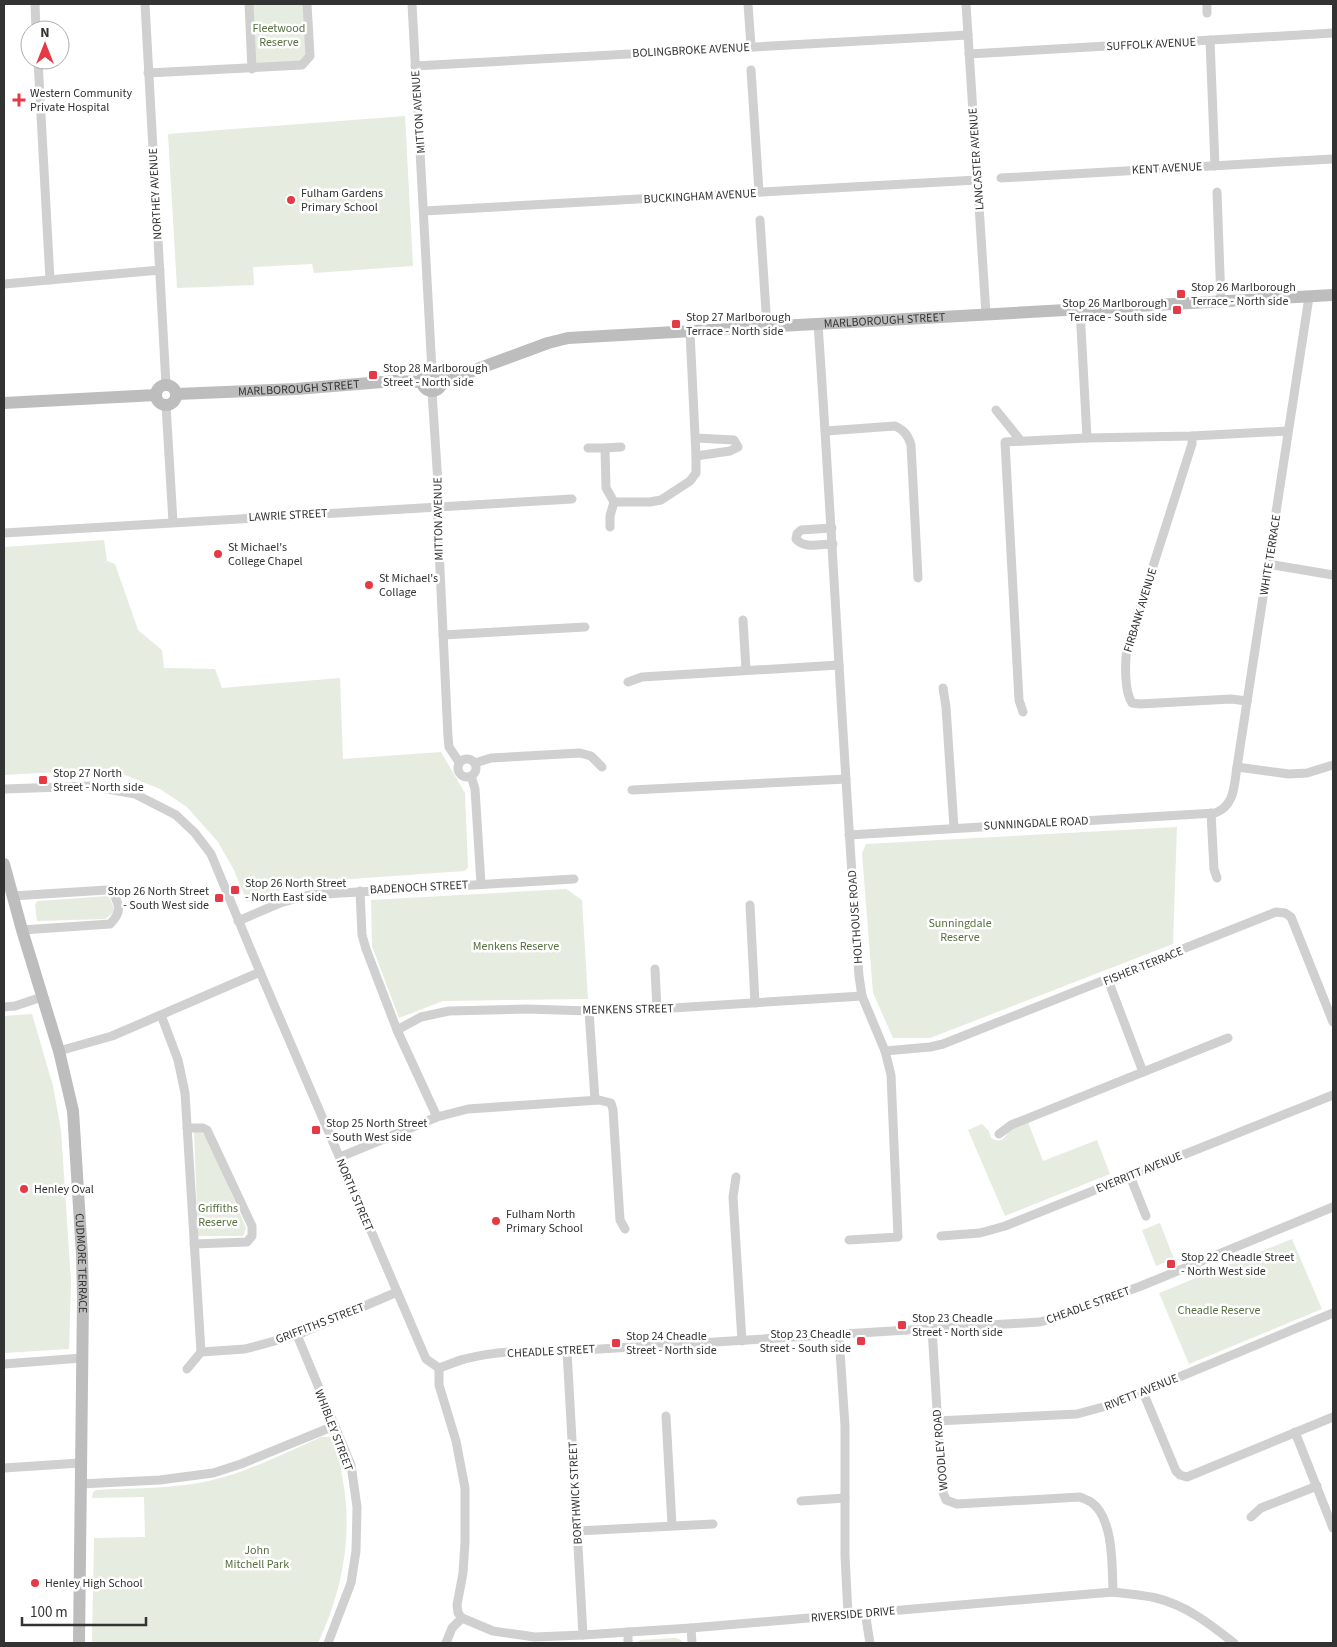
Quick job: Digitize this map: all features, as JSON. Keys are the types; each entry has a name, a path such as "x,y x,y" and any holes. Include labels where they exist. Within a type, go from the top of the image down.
{"street":[{"path":"35,4 36,20"},
{"name":"NORTHEY AVENUE","path":"145,4 166,385"},
{"path":"249,4 252,68"},
{"path":"148,73 302,65 310,56 307,4"},
{"name":"MITTON AVENUE","path":"412,4 432,371"},
{"path":"748,4 750,46"},
{"name":"LANCASTER AVENUE","path":"966,4 986,314"},
{"name":"SUFFOLK AVENUE","path":"969,54 1333,33"},
{"name":"BOLINGBROKE AVENUE","path":"415,66 968,35"},
{"path":"1210,40 1215,166"},
{"path":"39,70 50,280"},
{"path":"751,70 760,192"},
{"name":"KENT AVENUE","path":"1001,178 1333,159"},
{"name":"BUCKINGHAM AVENUE","path":"424,211 977,180"},
{"path":"1216,192 1221,302"},
{"path":"760,220 767,327"},
{"path":"4,284 160,270"},
{"name":"MARLBOROUGH STREET","path":"443,380 548,343 568,338 1333,295"},
{"name":"WHITE TERRACE","path":"1223,810 1229,803 1237,766 1309,297"},
{"path":"1080,309 1087,438"},
{"name":"HOLTHOUSE ROAD","path":"818,324 833,544 849,835 862,996 885,1051 891,1076 898,1237 849,1240"},
{"path":"614,502 650,502 660,500 690,481 696,473 690,332"},
{"path":"432,371 440,374 443,380 441,387 432,392 425,388 422,382 425,374 432,371"},
{"name":"MARLBOROUGH STREET","path":"176,394 395,381 422,382"},
{"path":"166,385 174,388 176,394 175,400 166,405 159,401 156,395 160,387 166,385"},
{"name":"MITTON AVENUE","path":"432,392 439,499 437,506 449,747 459,762"},
{"path":"4,403 156,395"},
{"path":"166,405 174,522"},
{"path":"996,410 1021,441"},
{"path":"826,431 895,426 903,430 909,437 911,444 918,578"},
{"path":"1023,712 1019,700 1005,442 1288,431"},
{"name":"FIRBANK AVENUE","path":"1192,436 1192,444 1127,648 1128,697 1132,703 1140,704 1231,699 1247,701"},
{"path":"696,438 734,440 738,447 730,451 696,456"},
{"path":"588,448 621,447"},
{"path":"606,448 606,488 614,502 610,516 610,527"},
{"name":"LAWRIE STREET","path":"4,533 572,499"},
{"path":"832,528 801,530 797,534 796,540 800,544 805,545 833,544"},
{"path":"1268,564 1333,575"},
{"path":"743,620 746,670"},
{"path":"443,635 585,627"},
{"path":"628,682 642,677 840,665"},
{"path":"943,688 946,707 954,828"},
{"path":"475,762 476,772 471,776 465,777 459,773 459,762 467,758 475,762 491,758 580,753 591,756 602,767"},
{"path":"1237,766 1290,774 1307,773 1333,765"},
{"path":"471,776 475,789 481,884"},
{"path":"632,790 846,779"},
{"name":"NORTH STREET","path":"4,789 91,786 116,789 135,794 176,814 195,833 211,854 426,1359 439,1368"},
{"name":"SUNNINGDALE ROAD","path":"849,835 1211,813 1223,810"},
{"path":"1211,813 1214,869 1217,878"},
{"name":"CUDMORE TERRACE","path":"4,864 59,1051 73,1111 83,1298 79,1643"},
{"name":"BADENOCH STREET","path":"238,921 294,898 309,895 574,879"},
{"path":"12,896 107,890 113,892 119,909 118,916 110,924 22,930"},
{"path":"360,891 362,936 397,1030 436,1117"},
{"path":"750,905 756,1003"},
{"name":"FISHER TERRACE","path":"885,1051 943,1044 1276,912 1285,913 1291,917 1332,1018"},
{"path":"655,969 657,1009"},
{"path":"59,1051 112,1036 260,972"},
{"path":"1108,980 1143,1072"},
{"name":"MENKENS STREET","path":"397,1030 421,1017 449,1011 657,1009 862,996"},
{"path":"4,1007 15,1006 42,997"},
{"path":"589,1011 595,1100"},
{"path":"161,1016 178,1060 185,1094 201,1352 187,1368"},
{"path":"999,1134 1012,1125 1228,1038"},
{"name":"EVERRITT AVENUE","path":"941,1236 980,1233 1005,1226 1333,1094"},
{"path":"340,1157 436,1117 468,1108 595,1100 611,1102 620,1220 625,1229"},
{"path":"187,1128 203,1128 207,1130 252,1226 252,1236 247,1242 194,1244"},
{"path":"1130,1176 1146,1216"},
{"path":"736,1177 732,1197 742,1341"},
{"name":"CHEADLE STREET","path":"439,1368 463,1359 479,1356 525,1352 839,1336 1040,1322 1150,1283 1332,1210"},
{"name":"GRIFFITHS STREET","path":"201,1352 245,1349 297,1335 397,1292"},
{"name":"RIVETT AVENUE","path":"937,1421 1077,1414 1103,1407 1333,1313"},
{"name":"WOODLEY ROAD","path":"932,1329 942,1490 946,1500 957,1504 1080,1497 1092,1503 1100,1512 1109,1530 1112,1545 1113,1592"},
{"name":"WHIBLEY STREET","path":"297,1335 350,1465 357,1523 356,1550 351,1583 328,1643"},
{"path":"839,1336 845,1426 845,1556 848,1614"},
{"name":"BORTHWICK STREET","path":"567,1351 583,1635"},
{"path":"4,1364 82,1358"},
{"path":"439,1368 439,1385 456,1441 465,1488 466,1542 457,1605 458,1613 462,1618 452,1628 446,1643"},
{"path":"1143,1392 1176,1471 1180,1475 1187,1477 1333,1417"},
{"path":"666,1416 672,1525"},
{"path":"80,1484 160,1480 214,1473 334,1426"},
{"path":"1295,1432 1333,1528"},
{"path":"4,1468 80,1464"},
{"path":"1251,1517 1261,1508 1317,1486"},
{"path":"801,1501 846,1498"},
{"path":"577,1531 713,1524"},
{"name":"RIVERSIDE DRIVE","path":"462,1618 493,1632 535,1637 691,1628 1113,1592 1157,1598 1192,1613 1210,1624 1234,1643"},
{"path":"865,1612 870,1643"},
{"path":"691,1628 692,1643"},
{"path":"628,1632 628,1643"}],"green space":[{"name":"Fleetwood Reserve","path":"252,4 304,4 307,54 301,62 254,66"},
{"path":"405,116 413,266 314,273 312,264 253,267 254,285 177,288 168,134"},
{"path":"104,540 107,561 115,564 138,630 162,650 164,668 215,669 222,688 340,678 343,759 441,752 465,793 468,867 465,871 322,881 295,885 247,902 234,870 218,842 187,807 160,789 125,775 95,770 4,775 4,547"},
{"name":"Sunningdale Reserve","path":"1177,827 1173,944 930,1038 893,1038 873,993 862,853 866,844"},
{"name":"Menkens Reserve","path":"566,889 582,900 588,999 443,1001 399,1018 372,946 371,900"},
{"path":"109,896 115,911 105,919 37,921 35,905 37,901"},
{"path":"32,1014 53,1086 61,1130 71,1281 69,1349 4,1353 4,1016"},
{"path":"1028,1122 1043,1161 1097,1140 1110,1174 1005,1216 968,1130 982,1124 989,1131 991,1138 1000,1140 1010,1129"},
{"name":"Griffiths Reserve","path":"194,1132 201,1132 208,1138 246,1228 243,1236 198,1236"},
{"path":"1160,1223 1174,1259 1156,1266 1142,1230"},
{"name":"Cheadle Reserve","path":"1292,1239 1322,1309 1189,1364 1159,1293"},
{"name":"John Mitchell Park","path":"321,1437 331,1437 337,1453 346,1502 347,1523 346,1543 339,1584 318,1643 92,1643 94,1538 145,1537 144,1497 92,1498 93,1492 96,1490 168,1487 209,1481 258,1465"},
{"path":"674,1638 684,1643 635,1643 641,1640"}],"place":[{"name":"Western Community Private Hospital","path":"19,100"},
{"name":"Fulham Gardens Primary School","path":"291,200"},
{"name":"Stop 26 Marlborough Terrace - North side","path":"1181,294"},
{"name":"Stop 26 Marlborough Terrace - South side","path":"1177,310"},
{"name":"Stop 27 Marlborough Terrace - North side","path":"676,324"},
{"name":"Stop 28 Marlborough Street - North side","path":"373,375"},
{"name":"St Michael's College Chapel","path":"218,554"},
{"name":"St Michael's Collage","path":"369,585"},
{"name":"Stop 27 North Street - North side","path":"43,780"},
{"name":"Stop 26 North Street - North East side","path":"235,890"},
{"name":"Stop 26 North Street - South West side","path":"219,898"},
{"name":"Stop 25 North Street - South West side","path":"316,1130"},
{"name":"Henley Oval","path":"24,1189"},
{"name":"Fulham North Primary School","path":"496,1221"},
{"name":"Stop 22 Cheadle Street - North West side","path":"1171,1264"},
{"name":"Stop 23 Cheadle Street - North side","path":"902,1325"},
{"name":"Stop 23 Cheadle Street - South side","path":"861,1341"},
{"name":"Stop 24 Cheadle Street - North side","path":"616,1343"},
{"name":"Henley High School","path":"35,1583"}]}
